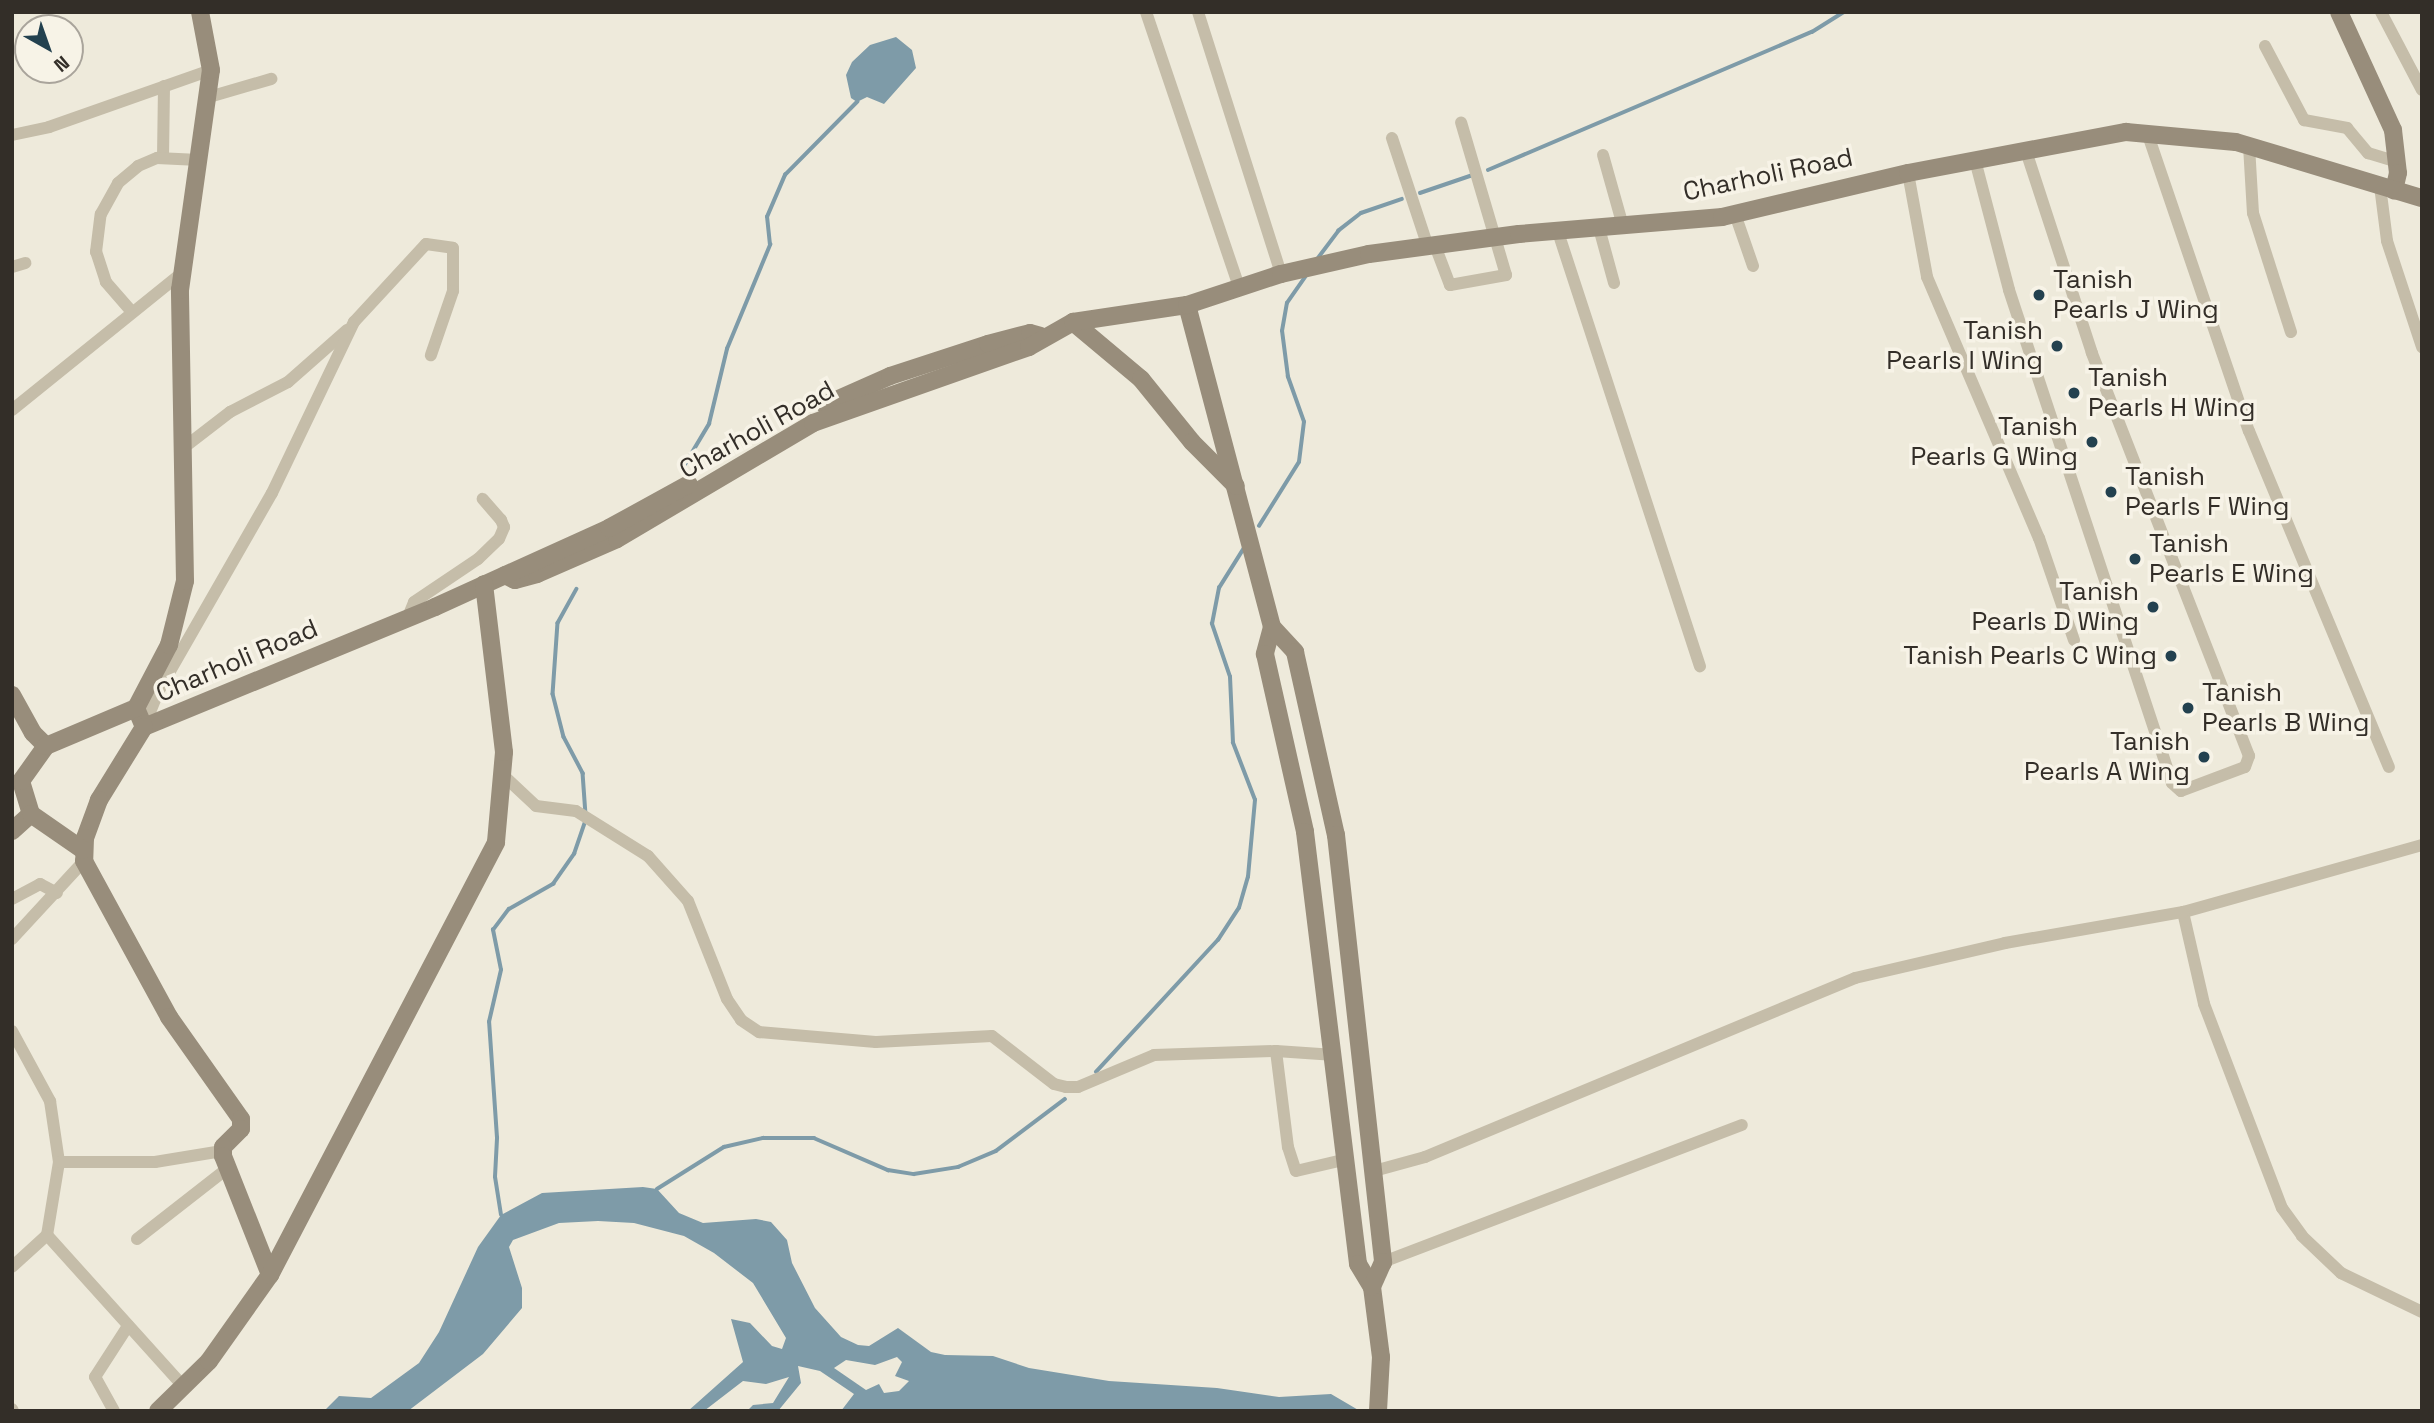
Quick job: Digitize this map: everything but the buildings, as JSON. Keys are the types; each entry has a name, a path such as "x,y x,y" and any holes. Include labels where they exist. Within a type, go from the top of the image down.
{"street":[{"path":"137,1239 225,1160 241,1129 241,1119 169,1017 84,855 31,814 21,781 46,746 136,708 169,645 185,581 182,273 211,70 200,12"},
{"path":"1146,12 1239,286"},
{"path":"1198,12 1281,274"},
{"path":"2339,12 2383,103 2398,162 2387,189 2388,241 2422,347"},
{"path":"2381,12 2422,90"},
{"path":"2265,46 2304,120 2347,128 2368,153 2398,162"},
{"path":"12,135 49,127 211,70"},
{"path":"209,97 271,79"},
{"path":"163,158 164,86"},
{"path":"1392,138 1430,244 1446,280 1458,285 1506,275 1497,236 1461,122"},
{"path":"2147,132 2249,432 2389,767"},
{"name":"Charholi Road","path":"144,727 505,575 515,580 537,574 617,539 741,459 842,410 1029,346 1041,337 1073,322 1187,305 1239,286 1303,268 1430,244 1735,214 1908,173 2147,132 2249,146 2422,198"},
{"path":"2249,146 2253,213 2291,332"},
{"path":"1975,160 2009,290 2172,783 2180,791 2245,766 2249,756 2092,354 2026,151"},
{"path":"1603,155 1623,226"},
{"path":"132,312 106,282 99,262 96,252 101,214 129,172 163,158 199,160"},
{"path":"1908,173 1927,277 2039,538 2074,640"},
{"path":"1735,214 1753,266"},
{"path":"1599,228 1614,283"},
{"path":"1558,232 1700,666"},
{"path":"182,449 230,412 288,382 354,322 426,244 453,248 453,290 431,355"},
{"path":"12,410 182,273"},
{"path":"1187,305 1272,627 1266,664 1305,832 1335,1055 1358,1264 1372,1287 1381,1357 1378,1411"},
{"path":"12,939 57,893 84,855 99,800 144,727 158,692 272,493 354,322"},
{"path":"1073,322 1141,379 1216,470 1236,486"},
{"path":"408,617 414,601 478,559 499,539 504,527 483,499"},
{"path":"158,1411 184,1387 243,1318 270,1275 477,885 496,842 505,777 484,584"},
{"path":"1272,627 1295,652 1329,796 1383,1262 1372,1287"},
{"path":"12,695 33,733 46,746"},
{"path":"136,708 144,727"},
{"path":"505,777 536,806 576,811 633,843 656,865 688,901 727,999 741,1020 759,1032 876,1042 992,1036 1054,1084 1066,1087 1078,1087 1154,1055 1276,1051 1335,1055"},
{"path":"12,831 31,814"},
{"path":"1374,1171 1425,1157 1855,978 2005,943 2183,912 2422,845"},
{"path":"12,899 40,884 57,893"},
{"path":"2183,912 2204,1004 2283,1208 2309,1244 2341,1273 2422,1312"},
{"path":"12,1031 47,1094 59,1162 47,1235 12,1268"},
{"path":"1276,1051 1288,1147 1296,1171 1347,1159"},
{"path":"1383,1262 1742,1125"},
{"path":"225,1160 270,1275"},
{"path":"59,1162 225,1160"},
{"path":"47,1235 184,1387"},
{"path":"114,1411 95,1377 128,1326"}],"water":[{"path":"896,37 912,50 916,68 884,104 867,97 857,102 851,98 846,75 852,62 870,45"},
{"path":"643,1187 657,1189 679,1213 703,1223 756,1219 771,1222 787,1240 792,1263 815,1308 841,1337 858,1345 869,1346 898,1328 931,1352 945,1355 993,1356 1029,1368 1109,1381 1217,1388 1279,1397 1331,1394 1360,1411 841,1411 854,1394 820,1371 798,1366 801,1383 778,1411 748,1410 753,1405 773,1403 789,1377 766,1384 743,1381 704,1411 688,1411 743,1362 731,1319 750,1323 772,1346 782,1349 786,1338 753,1283 714,1253 684,1236 634,1223 598,1221 559,1223 513,1240 509,1247 522,1288 522,1308 483,1354 408,1411 324,1411 339,1396 371,1398 419,1363 439,1332 478,1247 501,1215 542,1193","holes":["897,1357 902,1362 895,1376 909,1381 899,1391 884,1393 879,1384 866,1390 834,1368 846,1360 875,1365"]}],"waterway":[{"path":"1488,170 1812,32 1844,12"},
{"path":"684,466 709,424 727,349 770,245 767,217 785,175 857,102"},
{"path":"1420,193 1470,176"},
{"path":"1318,258 1338,231 1361,213 1402,199"},
{"path":"1259,526 1299,462 1304,422 1288,377 1282,331 1287,303 1306,276"},
{"path":"1096,1072 1218,940 1239,908 1248,877 1255,800 1233,743 1230,677 1212,624 1219,588 1244,548"},
{"path":"577,589 558,623 553,694 564,737 583,773 586,815"},
{"path":"501,1215 495,1177 497,1138 489,1022 501,970 493,930 509,909 553,884 574,854 585,822"},
{"path":"657,1189 724,1147 763,1138 814,1138 888,1170 914,1174 958,1167 996,1151 1065,1099"}],"place":[{"name":"Tanish Pearls J Wing","path":"2039,295"},
{"name":"Tanish Pearls I Wing","path":"2057,346"},
{"name":"Tanish Pearls H Wing","path":"2074,393"},
{"name":"Tanish Pearls G Wing","path":"2092,442"},
{"name":"Tanish Pearls F Wing","path":"2111,492"},
{"name":"Tanish Pearls E Wing","path":"2135,559"},
{"name":"Tanish Pearls D Wing","path":"2153,607"},
{"name":"Tanish Pearls C Wing","path":"2171,656"},
{"name":"Tanish Pearls B Wing","path":"2188,708"},
{"name":"Tanish Pearls A Wing","path":"2204,757"}]}
